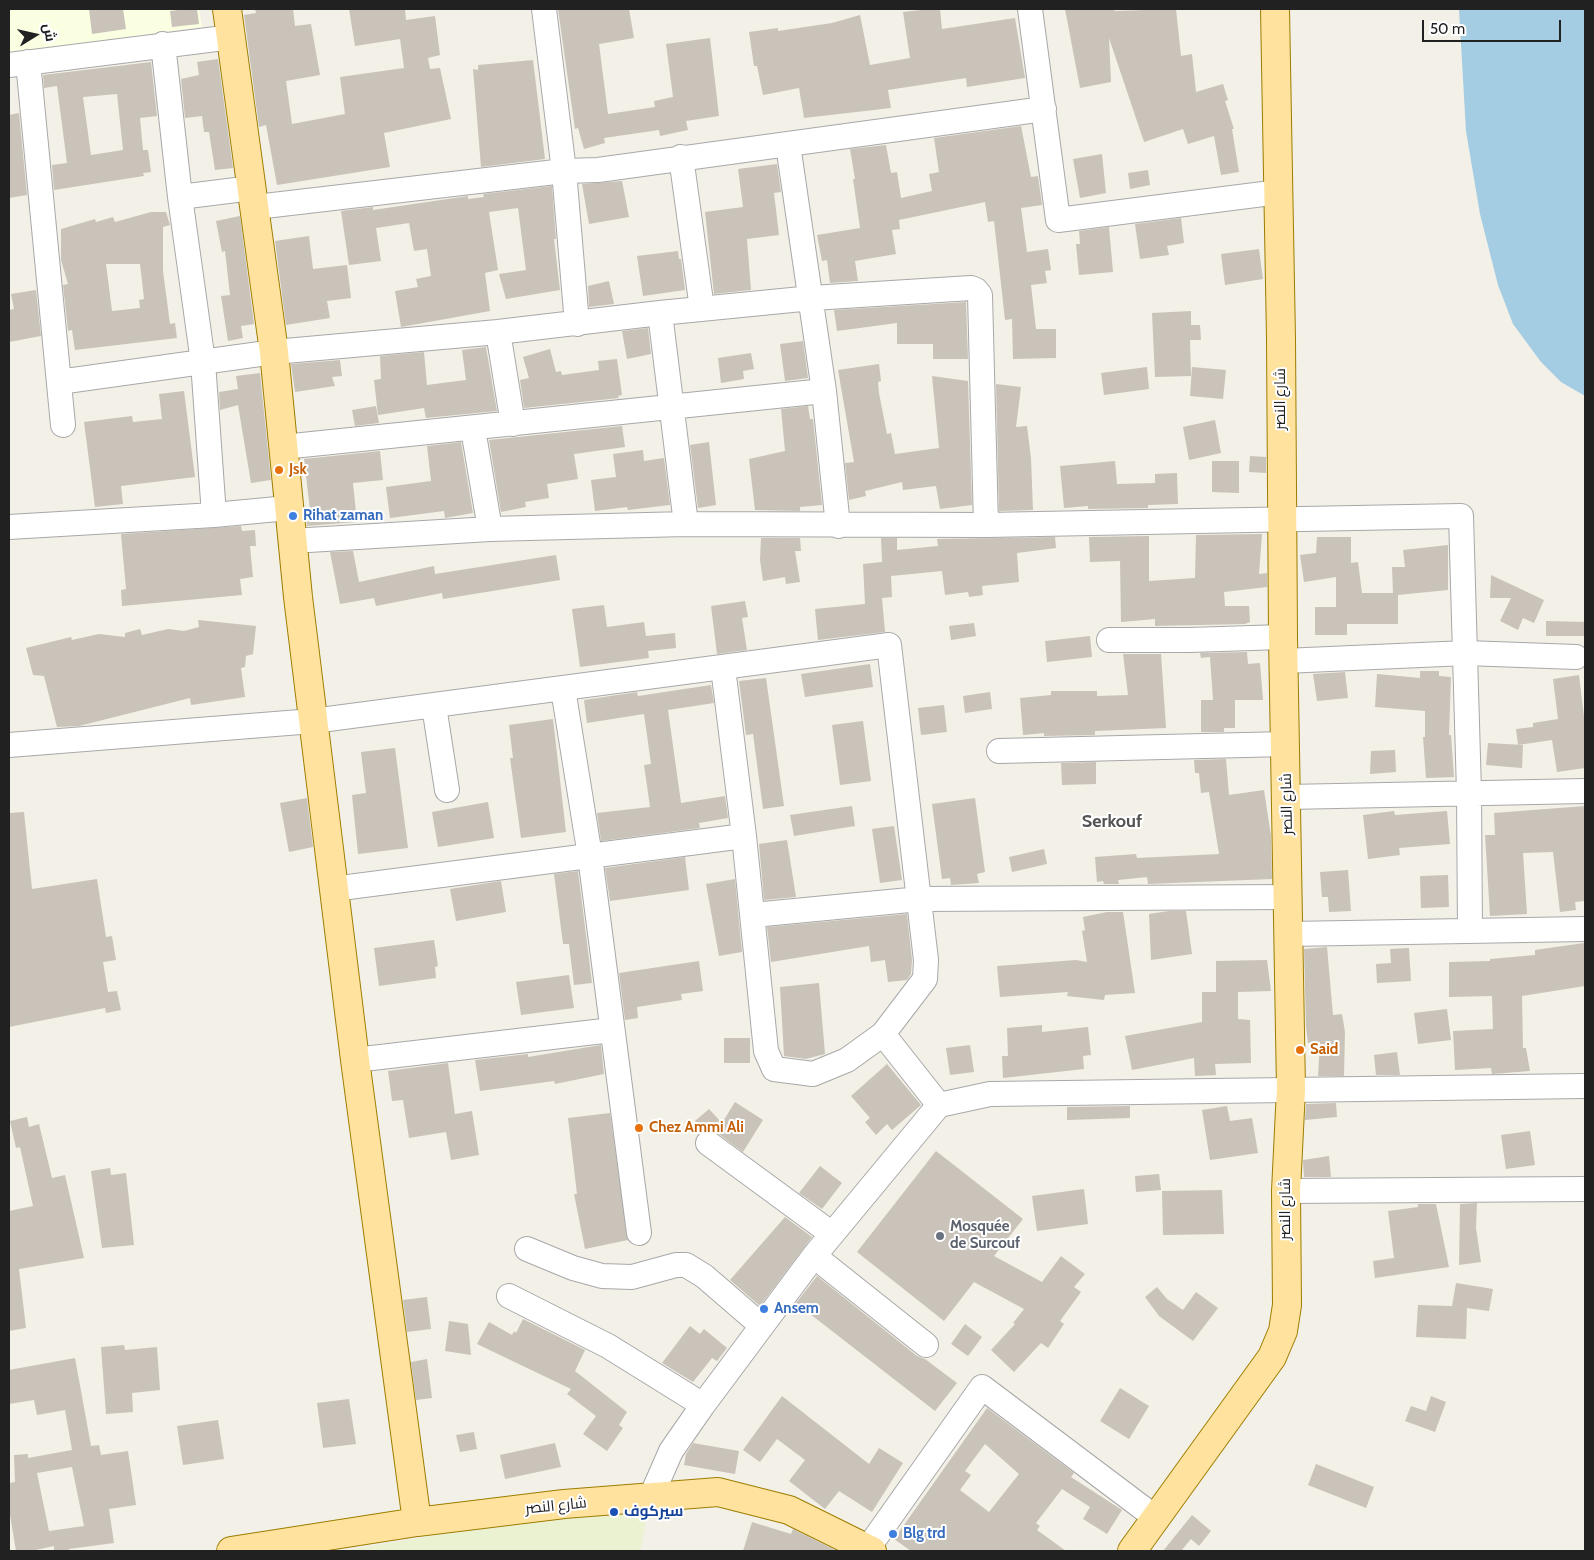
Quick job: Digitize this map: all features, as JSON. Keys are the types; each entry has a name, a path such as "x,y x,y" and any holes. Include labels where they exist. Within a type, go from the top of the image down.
{"main road":[{"path":"227,9 274,352 288,508 354,1060 417,1522"},
{"name":"شارع النصر","path":"1132,1551 1272,1357 1283,1331 1287,1305 1286,1191 1291,1089 1283,649 1276,9"},
{"name":"شارع النصر","path":"231,1551 417,1522 564,1504 650,1499 718,1492 789,1510 869,1550"}],"street":[{"path":"544,9 564,171 577,324"},
{"path":"1030,9 1058,220 1279,192"},
{"path":"63,425 19,63 232,37"},
{"path":"163,44 180,197 203,362 214,516"},
{"path":"180,197 254,197 564,171 598,170 681,157 788,145 1044,109"},
{"path":"788,145 812,298 838,526"},
{"path":"681,157 702,309"},
{"path":"59,382 274,352 498,332 812,298 971,288 976,290 980,296 986,525"},
{"path":"660,313 686,524"},
{"path":"498,332 513,424"},
{"path":"283,447 473,429 824,391"},
{"path":"473,429 490,529"},
{"path":"9,527 214,516 288,508"},
{"path":"292,541 490,529 686,524 986,525 1461,516 1466,653 1470,932"},
{"path":"1109,640 1189,640 1283,649 1576,657"},
{"path":"9,745 313,721 889,645 920,899 926,960 925,979 883,1034 848,1060 813,1074 774,1069 766,1051 753,915 723,668"},
{"path":"563,689 590,856 639,1233"},
{"path":"434,706 447,790"},
{"path":"999,751 1286,744"},
{"path":"1286,797 1585,790"},
{"path":"333,889 744,836"},
{"path":"753,915 920,899 1288,897"},
{"path":"1288,934 1585,929"},
{"path":"354,1060 612,1030"},
{"path":"883,1034 939,1105"},
{"path":"650,1499 671,1451 703,1405 814,1256 939,1105 990,1094 1585,1086"},
{"path":"708,1143 832,1234"},
{"path":"1286,1191 1585,1189"},
{"path":"527,1249 573,1268 602,1276 632,1276 676,1265 686,1265 704,1276 762,1326"},
{"path":"814,1256 926,1345"},
{"path":"510,1296 608,1346 703,1405"},
{"path":"869,1550 982,1387 1156,1518"}],"shaded area":[{"path":"9,9 199,9 202,27 9,53"},
{"path":"650,1499 640,1551 342,1551"}],"water":[{"path":"1459,9 1585,9 1585,396 1561,382 1541,362 1513,324 1498,285 1480,214 1466,131"}],"building":[{"path":"89,9 123,9 126,29 92,34"},
{"path":"197,9 199,24 172,27 170,11"},
{"path":"255,9 293,9 295,26 311,24 320,75 286,81 292,124 345,114 340,77 404,68 400,39 355,46 349,9 405,9 406,20 435,16 440,55 428,58 430,69 440,68 451,119 384,133 390,167 277,185 266,125 259,127 244,15 256,13"},
{"path":"558,9 629,9 634,38 599,44 608,114 655,107 654,101 673,97 666,44 710,38 719,116 686,121 688,130 660,136 659,130 604,138 605,143 584,149 578,128 575,129"},
{"path":"940,9 942,29 1015,18 1025,78 967,87 966,78 888,90 891,108 804,118 799,88 763,95 757,66 754,66 749,32 778,28 778,31 832,23 860,15 870,65 910,58 903,12"},
{"path":"1065,9 1114,9 1115,11 1176,9 1181,56 1192,54 1196,92 1223,84 1228,100 1225,101 1234,129 1232,129 1239,172 1221,175 1214,136 1188,144 1183,129 1144,142 1109,38 1111,82 1080,88"},
{"path":"218,59 233,168 215,170 209,132 204,132 202,116 185,118 181,79 199,75 197,62"},
{"path":"533,60 545,159 481,167 473,69 478,70 478,65"},
{"path":"151,62 157,116 140,118 143,150 148,150 151,172 143,173 144,176 54,190 52,165 67,163 57,86 44,88 43,75","holes":["117,94 123,150 91,155 83,97"]},
{"path":"19,113 27,195 9,198 9,115"},
{"path":"1021,126 1031,177 1038,176 1042,205 1021,208 1027,252 1048,249 1051,270 1045,271 1047,283 1031,285 1036,329 1056,329 1056,358 1013,359 1012,319 1005,320 994,221 988,222 985,202 899,220 900,229 892,230 896,254 855,261 858,281 830,283 827,260 822,261 817,235 860,228 850,149 886,145 891,173 897,172 901,198 932,191 929,174 939,172 934,138"},
{"path":"1102,154 1106,193 1080,198 1073,159"},
{"path":"777,164 781,192 774,193 779,235 747,239 751,290 714,294 705,212 743,207 738,169"},
{"path":"1148,170 1150,185 1130,189 1128,173"},
{"path":"622,181 629,217 589,224 582,184"},
{"path":"552,186 556,239 554,239 560,290 506,299 499,274 526,270 518,208 489,212 498,270 485,273 490,311 401,327 395,291 418,287 416,279 431,276 427,249 414,251 409,223 376,228 381,261 349,265 341,211 373,207 373,210 468,196 468,199 484,197 483,194"},
{"path":"151,212 166,212 170,225 163,227 163,271 170,324 175,323 177,338 75,350 72,330 68,331 63,285 68,284 61,260 61,229 95,219 96,222 113,217 115,222","holes":["106,264 140,264 144,299 139,300 140,308 112,311"]},
{"path":"240,216 254,324 241,326 243,338 228,341 221,296 230,295 225,251 222,252 216,221"},
{"path":"1181,218 1184,243 1167,246 1169,255 1140,259 1135,224"},
{"path":"1109,227 1113,272 1079,275 1076,244 1080,244 1079,231"},
{"path":"309,236 313,269 347,265 351,298 327,301 330,318 286,325 275,241"},
{"path":"1259,249 1263,279 1225,285 1221,254"},
{"path":"678,251 679,259 681,259 685,290 643,296 637,256"},
{"path":"609,281 614,304 589,307 588,286"},
{"path":"36,290 41,336 9,342 9,310 14,309 11,294"},
{"path":"966,302 968,359 933,359 933,344 897,344 897,323 837,331 834,310"},
{"path":"1191,311 1191,325 1200,325 1201,340 1190,340 1191,376 1155,377 1152,313"},
{"path":"648,328 651,354 627,359 622,331"},
{"path":"803,341 808,378 785,381 780,344"},
{"path":"486,347 497,411 426,418 424,408 378,415 374,380 381,379 380,356 424,352 427,385 466,380 462,350"},
{"path":"550,349 556,372 561,371 562,375 599,370 598,361 617,359 622,395 618,396 619,398 524,408 520,380 529,378 523,357"},
{"path":"751,353 754,369 743,371 744,379 721,383 718,358"},
{"path":"340,360 342,376 332,377 335,386 295,392 291,364"},
{"path":"879,364 881,381 878,382 879,393 887,434 891,433 895,454 939,448 932,376 968,381 972,505 940,509 936,486 903,490 902,482 865,491 866,496 849,500 845,463 854,462 838,370"},
{"path":"1147,367 1149,389 1104,395 1101,373"},
{"path":"1192,367 1226,370 1223,399 1190,396"},
{"path":"260,373 271,480 251,483 238,405 220,410 219,392 238,389 236,376"},
{"path":"996,384 1021,387 1016,427 1027,426 1031,458 1033,510 999,511"},
{"path":"184,391 195,477 121,486 123,504 95,507 84,422 132,416 133,422 162,419 159,394"},
{"path":"376,406 379,423 355,426 352,410"},
{"path":"808,406 810,419 813,419 822,505 800,507 800,511 755,510 749,459 785,451 781,409"},
{"path":"1215,420 1221,453 1189,460 1183,427"},
{"path":"622,426 625,447 574,454 578,479 547,484 549,498 525,502 526,507 501,512 489,440"},
{"path":"461,442 473,513 445,518 444,511 390,518 386,487 431,481 427,446"},
{"path":"709,442 716,505 698,508 690,445"},
{"path":"643,450 644,461 664,458 670,505 628,510 627,507 595,511 591,480 616,477 613,454"},
{"path":"380,451 383,480 353,483 357,522 307,526 305,510 310,510 304,459"},
{"path":"1250,456 1266,457 1266,473 1249,472"},
{"path":"1115,461 1117,484 1155,483 1155,474 1177,473 1178,504 1148,505 1148,508 1088,509 1088,506 1064,508 1060,466"},
{"path":"1212,461 1239,461 1239,493 1212,492"},
{"path":"241,526 242,531 255,530 256,546 250,546 253,577 240,579 242,595 122,606 121,590 126,589 121,534"},
{"path":"1262,534 1259,574 1267,573 1267,587 1224,592 1225,606 1249,606 1250,622 1245,624 1155,626 1155,619 1121,622 1120,561 1090,562 1089,537 1149,536 1149,581 1195,578 1196,535"},
{"path":"1055,537 1056,548 1017,553 1019,582 982,586 983,595 969,597 968,592 945,595 942,571 891,576 892,597 882,598 885,632 818,640 815,609 865,604 863,564 882,562 881,538 897,538 897,550 938,546 937,539"},
{"path":"1317,537 1351,537 1351,563 1358,562 1362,593 1393,593 1392,567 1405,567 1403,550 1448,545 1448,590 1398,595 1398,624 1347,624 1347,635 1315,635 1315,607 1336,607 1336,577 1304,582 1300,555 1316,553"},
{"path":"761,538 800,538 801,551 795,551 800,582 786,584 785,577 763,581 760,560"},
{"path":"353,551 359,582 434,566 435,574 556,555 560,580 443,599 442,593 376,606 374,598 340,604 330,552"},
{"path":"1491,575 1544,600 1534,623 1523,618 1518,630 1500,621 1511,598 1490,598"},
{"path":"745,601 748,617 742,618 747,650 717,654 711,606"},
{"path":"604,605 607,627 644,622 646,636 675,633 676,648 648,651 649,658 580,667 572,609"},
{"path":"198,620 256,626 253,654 246,656 245,667 241,668 245,697 191,705 190,698 79,726 57,727 44,676 33,675 26,648 71,637 72,640 99,634 125,637 125,633 140,629 142,635 168,629 184,631 199,627"},
{"path":"1546,621 1585,622 1585,636 1546,636"},
{"path":"974,623 976,636 951,640 949,626"},
{"path":"1090,636 1092,657 1047,662 1045,641"},
{"path":"1247,652 1248,664 1260,663 1263,700 1235,700 1235,728 1224,728 1224,732 1201,732 1201,700 1213,700 1210,657 1201,658 1200,653"},
{"path":"1123,654 1161,654 1166,728 1095,731 1095,735 1044,736 1044,733 1023,735 1020,698 1051,695 1051,691 1097,691 1097,696 1128,695"},
{"path":"870,664 873,687 805,697 801,674"},
{"path":"1420,671 1439,671 1439,676 1451,677 1449,735 1451,735 1454,777 1426,778 1423,737 1425,737 1425,711 1375,707 1377,674 1420,678"},
{"path":"1345,672 1348,698 1317,701 1313,674"},
{"path":"1579,675 1585,725 1585,768 1557,772 1552,740 1518,745 1516,729 1533,727 1533,723 1558,719 1553,679"},
{"path":"766,678 784,806 763,809 753,734 746,735 739,681"},
{"path":"711,685 714,703 668,710 681,803 725,796 728,818 699,823 700,828 601,841 597,813 650,807 644,765 651,764 644,714 587,723 584,700 637,692 638,696"},
{"path":"990,692 992,709 965,713 963,696"},
{"path":"944,705 947,732 921,735 918,708"},
{"path":"553,719 566,832 521,838 510,758 513,758 509,725"},
{"path":"863,721 871,781 840,785 832,725"},
{"path":"1488,743 1523,745 1522,768 1486,765"},
{"path":"395,748 408,848 358,854 352,795 366,793 361,752"},
{"path":"1395,750 1396,772 1370,774 1371,751"},
{"path":"1226,759 1229,795 1264,790 1271,836 1272,879 1148,884 1147,877 1118,880 1119,884 1104,884 1103,881 1097,882 1095,857 1136,854 1137,858 1219,854 1209,792 1201,793 1199,773 1195,773 1194,760"},
{"path":"1096,762 1096,784 1062,785 1061,763"},
{"path":"307,798 313,847 289,852 280,803"},
{"path":"975,798 985,872 977,874 979,883 951,885 950,878 942,879 932,804"},
{"path":"488,802 494,838 438,847 432,812"},
{"path":"852,806 855,826 794,836 790,815"},
{"path":"1585,806 1585,901 1575,902 1576,910 1560,912 1553,852 1523,853 1527,914 1490,916 1485,835 1495,835 1494,813"},
{"path":"1394,811 1395,815 1447,811 1450,844 1399,848 1400,855 1368,859 1363,815"},
{"path":"24,812 32,889 97,879 106,937 112,936 116,960 103,962 108,992 117,991 121,1010 106,1013 105,1008 9,1027 9,813"},
{"path":"894,826 902,880 880,883 872,829"},
{"path":"787,840 796,897 764,900 759,844"},
{"path":"1044,849 1047,864 1012,872 1009,857"},
{"path":"685,857 689,890 610,901 605,868"},
{"path":"1348,870 1351,911 1329,912 1328,897 1322,897 1320,872"},
{"path":"578,871 592,983 574,985 569,944 563,944 554,874"},
{"path":"1448,875 1449,907 1421,908 1420,876"},
{"path":"735,879 742,952 719,956 706,884"},
{"path":"501,881 506,912 456,921 450,889"},
{"path":"1186,911 1192,954 1151,960 1149,914"},
{"path":"1107,912 1123,912 1135,993 1105,995 1104,1000 1067,996 1068,992 1000,997 997,966 1076,960 1087,962 1082,931 1085,930 1083,917"},
{"path":"907,914 912,960 911,974 907,980 888,982 885,960 871,962 869,946 771,962 767,927"},
{"path":"434,940 438,966 435,967 436,978 379,986 374,948"},
{"path":"1584,943 1585,986 1522,996 1523,1048 1526,1048 1530,1071 1492,1074 1491,1068 1455,1070 1453,1031 1493,1029 1492,996 1449,997 1449,962 1490,961 1490,959 1535,955 1535,950"},
{"path":"1327,947 1333,1015 1342,1014 1345,1032 1344,1076 1318,1076 1320,1042 1308,1043 1304,949"},
{"path":"1409,948 1411,981 1377,983 1376,964 1391,963 1390,949"},
{"path":"1267,960 1271,991 1238,992 1238,1019 1250,1020 1251,1063 1215,1064 1216,1075 1195,1076 1194,1058 1132,1070 1125,1036 1202,1022 1202,992 1216,992 1216,961"},
{"path":"699,961 703,991 681,994 682,1000 637,1007 638,1018 625,1020 619,973"},
{"path":"569,975 574,1008 521,1015 516,982"},
{"path":"819,983 825,1054 806,1059 784,1056 780,987"},
{"path":"1447,1009 1451,1040 1418,1044 1414,1013"},
{"path":"1042,1025 1042,1032 1088,1027 1091,1055 1083,1056 1084,1069 1003,1078 1002,1056 1008,1056 1007,1028"},
{"path":"724,1038 750,1038 750,1063 724,1063"},
{"path":"601,1045 604,1074 555,1084 554,1081 480,1091 475,1060 528,1054 528,1057"},
{"path":"970,1045 974,1072 950,1075 946,1048"},
{"path":"1397,1052 1400,1075 1376,1075 1374,1055"},
{"path":"448,1063 455,1114 472,1111 479,1155 451,1160 446,1132 409,1138 403,1100 392,1101 388,1071"},
{"path":"887,1064 921,1105 892,1130 887,1124 876,1135 865,1122 870,1118 851,1096"},
{"path":"735,1102 763,1120 743,1152 716,1132 703,1130 695,1121 709,1109 722,1123"},
{"path":"1336,1103 1337,1117 1305,1120 1306,1104"},
{"path":"1130,1106 1130,1118 1067,1120 1067,1107"},
{"path":"1227,1106 1230,1121 1252,1118 1258,1153 1210,1160 1202,1110"},
{"path":"610,1113 628,1240 585,1249 574,1194 577,1194 568,1118"},
{"path":"27,1117 29,1127 39,1124 52,1178 65,1175 84,1258 19,1269 26,1328 9,1331 9,1211 33,1206 20,1147 16,1148 10,1121"},
{"path":"1530,1131 1535,1165 1506,1169 1501,1135"},
{"name":"Mosquée de Surcouf","path":"936,1151 1023,1219 994,1256 1042,1282 1061,1256 1085,1274 1074,1287 1081,1292 1060,1321 1064,1324 1048,1348 1041,1343 1014,1372 991,1350 1015,1324 1013,1323 1024,1309 974,1282 944,1321 857,1252"},
{"path":"1329,1156 1331,1177 1304,1177 1303,1160"},
{"path":"820,1166 842,1183 822,1209 799,1193"},
{"path":"110,1168 111,1175 126,1173 134,1245 102,1248 91,1171"},
{"path":"1159,1174 1161,1190 1136,1192 1135,1176"},
{"path":"1084,1189 1088,1224 1037,1231 1032,1196"},
{"path":"1222,1190 1224,1234 1163,1235 1162,1191"},
{"path":"1477,1203 1476,1228 1481,1262 1459,1265 1460,1204"},
{"path":"1418,1204 1436,1204 1449,1267 1375,1278 1373,1261 1394,1258 1388,1211 1418,1207"},
{"path":"785,1217 812,1237 760,1306 730,1280"},
{"path":"817,1276 917,1356 925,1359 957,1383 935,1411 796,1303"},
{"path":"1456,1283 1493,1289 1489,1311 1467,1308 1466,1339 1416,1337 1418,1305 1452,1306"},
{"path":"1157,1287 1167,1299 1183,1310 1196,1292 1218,1308 1193,1341 1159,1316 1145,1297"},
{"path":"427,1297 431,1329 407,1332 403,1300"},
{"path":"523,1319 585,1350 575,1371 627,1412 619,1425 623,1428 607,1451 583,1434 596,1416 567,1394 571,1389 477,1344 489,1322 512,1335 514,1331 516,1333"},
{"path":"449,1321 468,1324 471,1355 445,1351"},
{"path":"965,1324 982,1337 968,1356 951,1344"},
{"path":"690,1326 700,1334 704,1329 727,1348 717,1361 712,1358 693,1382 662,1363"},
{"path":"124,1345 125,1350 157,1347 160,1390 132,1393 133,1412 106,1414 101,1347"},
{"path":"75,1358 91,1446 99,1445 101,1455 128,1451 136,1505 109,1509 114,1543 69,1549 69,1551 54,1551 54,1546 31,1551 16,1551 9,1509 9,1483 15,1482 14,1455 28,1454 28,1458 72,1450 65,1410 37,1415 34,1400 9,1404 9,1370","holes":["72,1467 84,1526 49,1531 37,1473"]},
{"path":"427,1359 432,1398 416,1400 411,1362"},
{"path":"1120,1388 1149,1406 1129,1439 1100,1421"},
{"path":"782,1396 869,1464 879,1448 903,1463 872,1512 839,1491 825,1509 789,1481 805,1460 777,1439 760,1462 743,1450"},
{"path":"1431,1396 1446,1402 1435,1432 1405,1421 1411,1406 1426,1411"},
{"path":"349,1399 356,1444 323,1448 317,1403"},
{"path":"987,1408 1074,1473 1071,1477 1122,1510 1107,1534 1083,1519 1090,1507 1062,1489 1036,1523 1040,1526 1037,1530 1066,1551 911,1551 894,1539","holes":["985,1444 1019,1474 989,1512 960,1490 971,1475 965,1471"]},
{"path":"218,1420 224,1459 183,1465 177,1426"},
{"path":"474,1432 477,1449 460,1452 456,1435"},
{"path":"555,1443 561,1467 505,1479 500,1455"},
{"path":"693,1443 739,1451 735,1474 684,1465 686,1454"},
{"path":"1316,1464 1374,1487 1366,1508 1308,1485"},
{"path":"1192,1515 1211,1531 1199,1546 1191,1539 1181,1551 1163,1551"},
{"path":"752,1522 791,1534 793,1529 837,1551 743,1551"}],"place":[{"name":"Jsk","path":"279,470"},
{"name":"Rihat zaman","path":"293,516"},
{"name":"Said","path":"1300,1050"},
{"name":"Chez Ammi Ali","path":"639,1128"},
{"name":"Mosquée de Surcouf","path":"940,1236"},
{"name":"Ansem","path":"764,1309"},
{"name":"سيركوف","path":"614,1512"},
{"name":"Blg trd","path":"893,1534"}],"district":[{"name":"Serkouf","path":"1112,822"}]}
